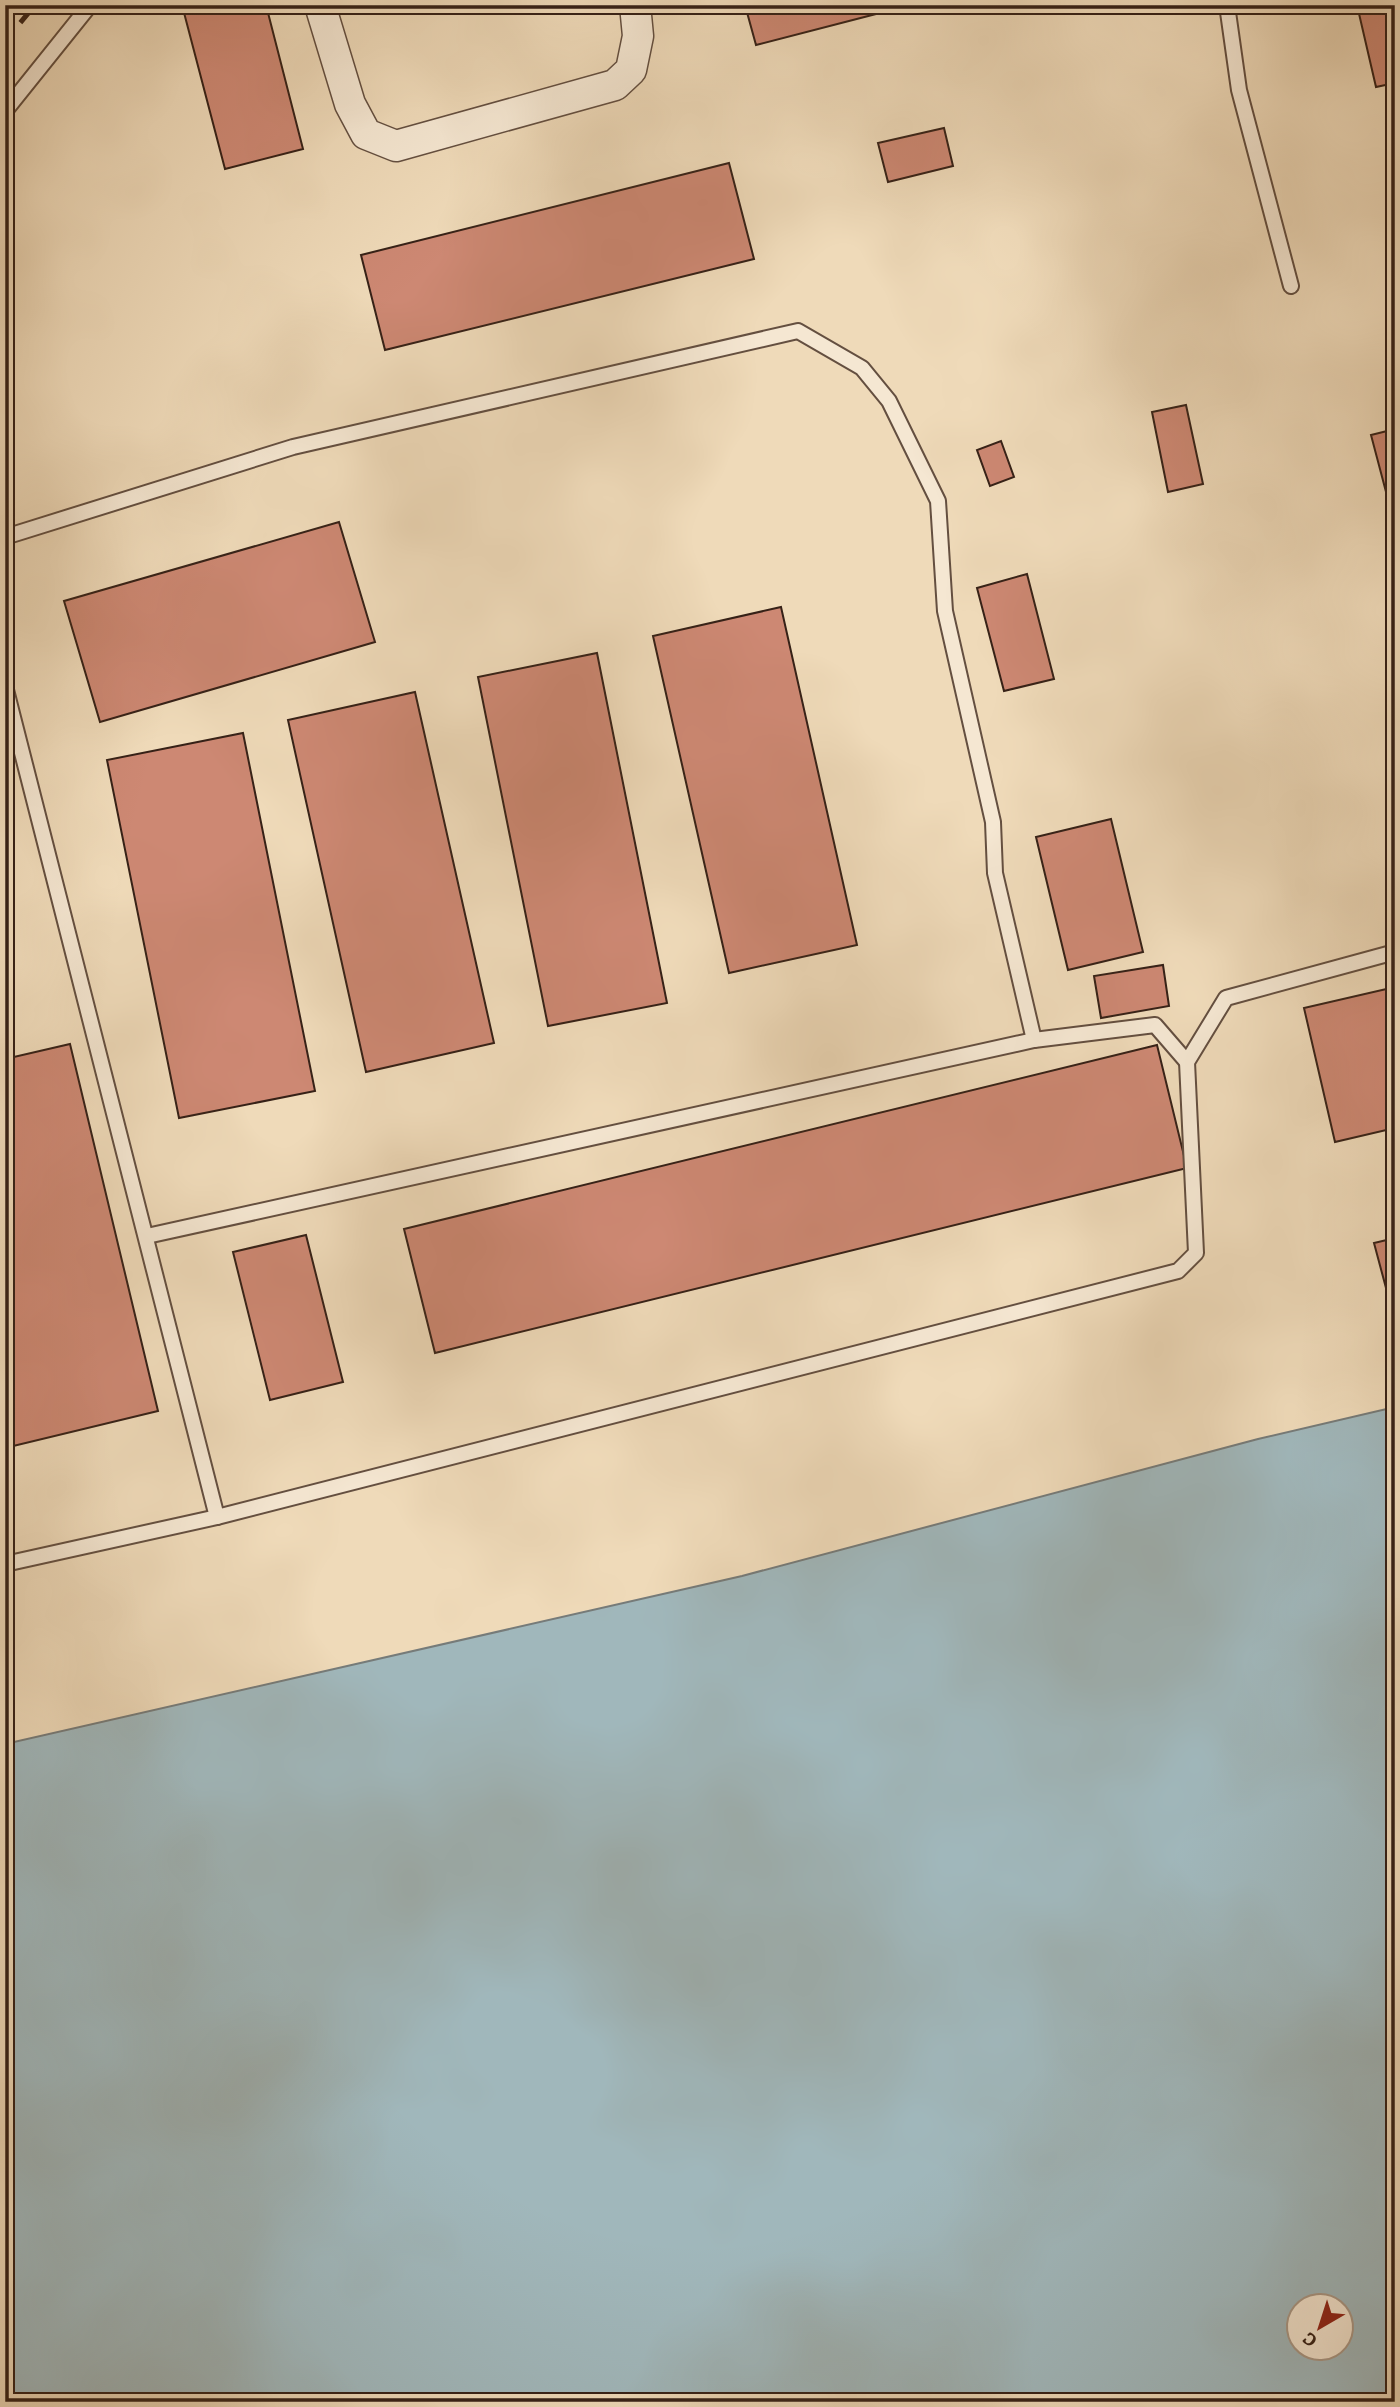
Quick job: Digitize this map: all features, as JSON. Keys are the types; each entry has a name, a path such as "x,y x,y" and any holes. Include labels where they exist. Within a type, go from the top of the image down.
{"street":[{"path":"320,5 349,104 366,134 396,146 615,85 631,70 638,36 635,5"}],"lane":[{"path":"5,111 90,5"},
{"path":"1227,5 1239,90 1291,286"},
{"path":"5,537 293,447 798,331 862,368 889,401 938,501 945,611 993,822 995,873 1034,1040"},
{"path":"5,686 218,1517"},
{"path":"5,1564 218,1517 1178,1271 1196,1253 1187,1062 1226,998 1395,951"},
{"path":"147,1236 1034,1040 1154,1025 1187,1062"}],"water":[{"path":"1395,1407 1395,2402 5,2402 5,1744 742,1576 1258,1439"}],"building":[{"path":"182,5 266,5 303,149 225,169"},
{"path":"745,5 873,5 876,14 756,45"},
{"path":"1357,5 1395,5 1395,83 1376,87"},
{"path":"944,128 953,166 888,182 878,143"},
{"path":"729,163 754,259 385,350 361,255"},
{"path":"1186,405 1203,484 1168,492 1152,412"},
{"path":"1395,429 1395,526 1371,435"},
{"path":"1001,441 1014,477 990,486 977,450"},
{"path":"339,522 375,642 100,722 64,601"},
{"path":"1027,574 1054,679 1004,691 977,588"},
{"path":"781,607 857,945 729,973 653,636"},
{"path":"597,653 667,1003 548,1026 478,677"},
{"path":"415,692 494,1043 366,1072 288,720"},
{"path":"243,733 315,1091 179,1118 107,760"},
{"path":"1111,819 1143,952 1068,970 1036,837"},
{"path":"1163,965 1169,1006 1101,1018 1094,976"},
{"path":"1395,987 1395,1128 1335,1142 1304,1008"},
{"path":"70,1044 158,1411 5,1448 5,1059"},
{"path":"1157,1045 1187,1168 435,1353 404,1229"},
{"path":"306,1235 343,1382 270,1400 233,1252"},
{"path":"1395,1238 1395,1285 1386,1288 1374,1243"}],"railway":[{"path":"5,41 35,5"}]}
